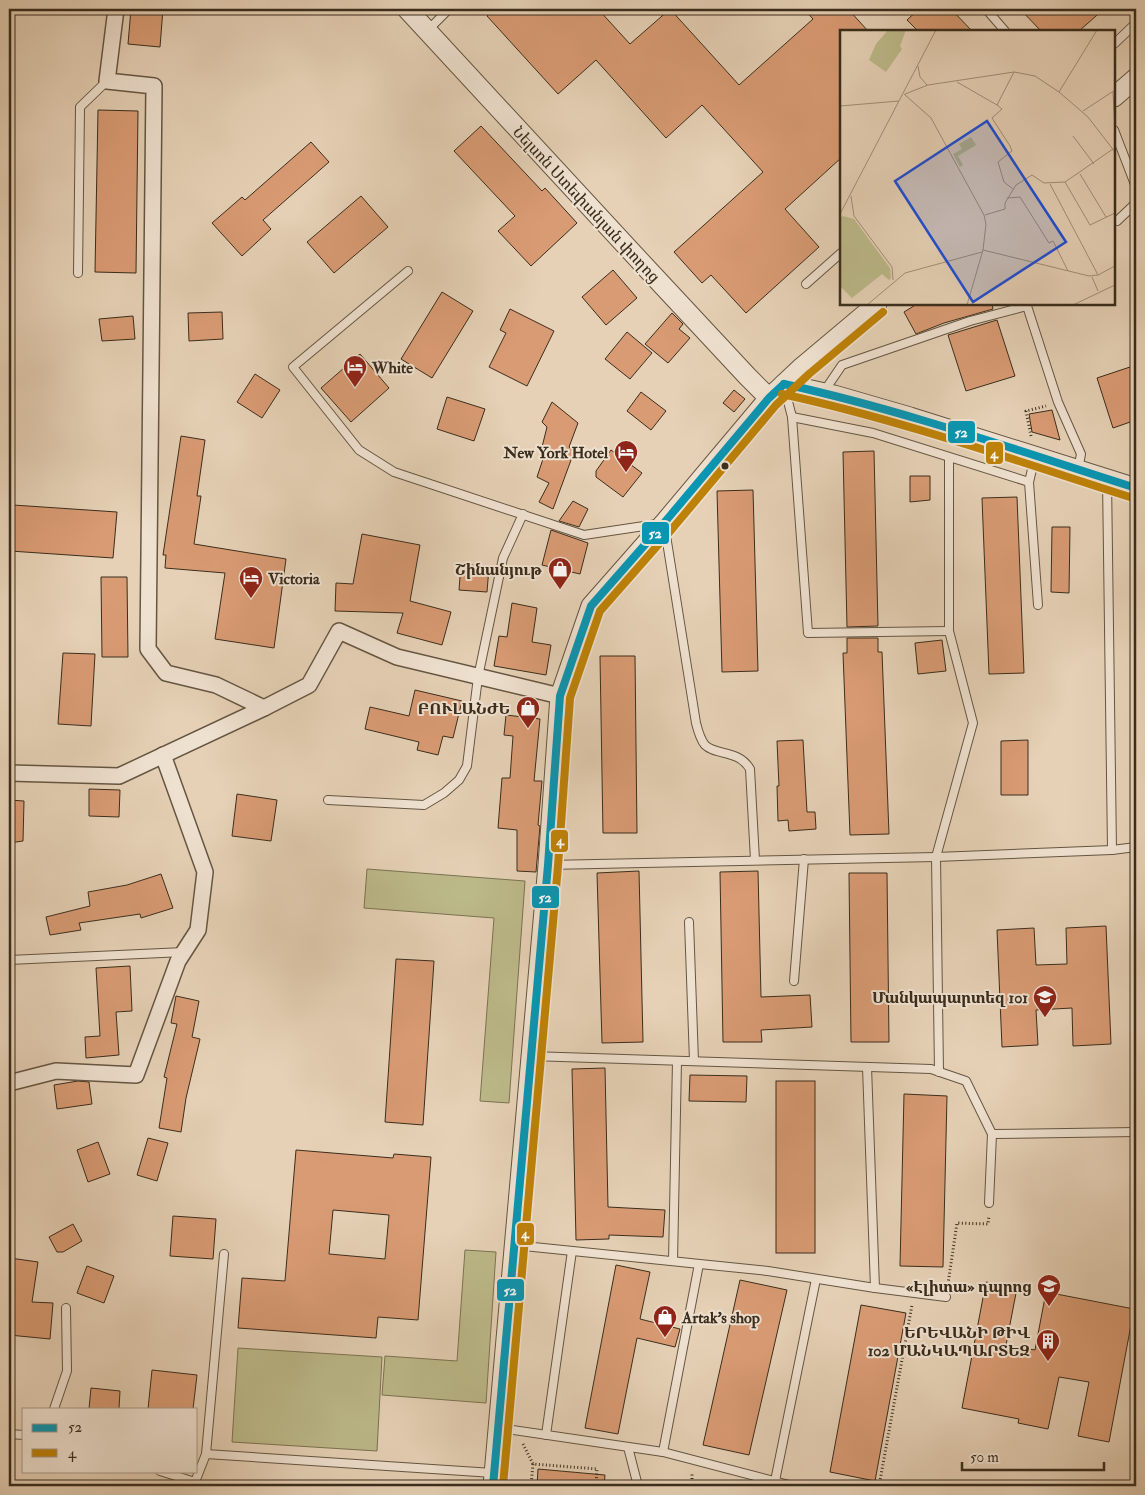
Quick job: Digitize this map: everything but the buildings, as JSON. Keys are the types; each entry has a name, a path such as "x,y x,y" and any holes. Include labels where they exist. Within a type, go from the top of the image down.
{"street":[{"path":"116,9 107,81 154,86 148,649 166,672 216,685 264,708"},
{"name":"Նելսոն Ստեփանյան փողոց","path":"406,9 664,288 769,398"},
{"path":"1115,97 1136,78"},
{"path":"494,1480 548,865 560,696 591,606 769,398 875,305"},
{"path":"784,384 1033,448 1078,470 1136,488"},
{"path":"9,773 119,776 309,685 339,631 397,657 560,696"},
{"path":"9,1083 56,1071 136,1075 178,961 198,930 205,872 163,755"}],"lane":[{"path":"427,31 449,9"},
{"path":"986,9 1004,30"},
{"path":"1115,43 1136,23"},
{"path":"78,272 80,107 107,81"},
{"path":"1115,133 1136,187"},
{"path":"1117,221 1136,203"},
{"path":"806,284 840,254"},
{"path":"408,271 293,367 359,450 394,472 584,534 664,523 700,738 707,747 745,761 750,769 755,860"},
{"path":"822,393 842,365 970,321 1027,306 1058,402 1081,454 1078,470"},
{"path":"784,384 792,417 808,634 949,630"},
{"path":"792,417 874,432 949,458 1029,482"},
{"path":"1033,448 1029,482 1038,605"},
{"path":"939,1072 936,857 973,723 949,630 949,458"},
{"path":"1107,479 1112,850"},
{"path":"328,800 424,805 444,793 459,780 467,766 478,677 503,558 523,514"},
{"path":"548,865 936,857 1112,850 1136,847"},
{"path":"794,981 804,859"},
{"path":"689,922 694,1061"},
{"path":"9,960 184,952"},
{"path":"530,1056 867,1067 932,1070 939,1072 966,1081 992,1134 989,1203"},
{"path":"674,1262 677,1061"},
{"path":"867,1067 875,1288"},
{"path":"992,1134 1136,1132"},
{"path":"514,1245 768,1272 946,1297"},
{"path":"546,1435 572,1251"},
{"path":"163,1472 195,1482 206,1454 224,1254"},
{"path":"664,1452 699,1264"},
{"path":"775,1481 816,1279"},
{"path":"54,1408 67,1371 66,1308"},
{"path":"498,1428 664,1452 793,1486"},
{"path":"9,1434 22,1435"},
{"path":"628,1447 638,1486"},
{"path":"206,1454 494,1480"}],"path":[{"path":"1033,448 1026,411 1058,402"},
{"path":"946,1297 957,1223 988,1224 989,1203"},
{"path":"879,1486 914,1292"},
{"path":"531,1486 533,1464 597,1469 596,1486"}],"shaded area":[{"path":"367,869 525,881 509,1103 480,1101 494,918 364,908"},
{"path":"465,1250 496,1252 486,1403 382,1395 385,1356 457,1361"},
{"path":"238,1348 382,1357 377,1451 232,1442"}],"transit line":[{"name":"4","path":"503,1486 558,866 570,698 600,611 776,405 809,374 883,312"},
{"name":"52","path":"784,384 873,406 1136,488"},
{"name":"52","path":"493,1486 548,865 560,696 591,606 769,398 784,384"},
{"name":"4","path":"782,394 826,404 915,429 1133,498"}],"place":[{"name":"White","path":"355,388"},
{"name":"New York Hotel","path":"626,473"},
{"name":"Շինանյութ","path":"560,590"},
{"name":"Victoria","path":"251,599"},
{"name":"ԲՈՒԼԱՆԺԵ","path":"528,729"},
{"name":"Մանկապարտեզ 101","path":"1045,1018"},
{"name":"«Էլիտա» դպրոց","path":"1049,1307"},
{"name":"Artak's shop","path":"665,1338"},
{"name":"ԵՐԵՎԱՆԻ ԹԻՎ 102 ՄԱՆԿԱՊԱՐՏԵԶ","path":"1048,1362"}]}
